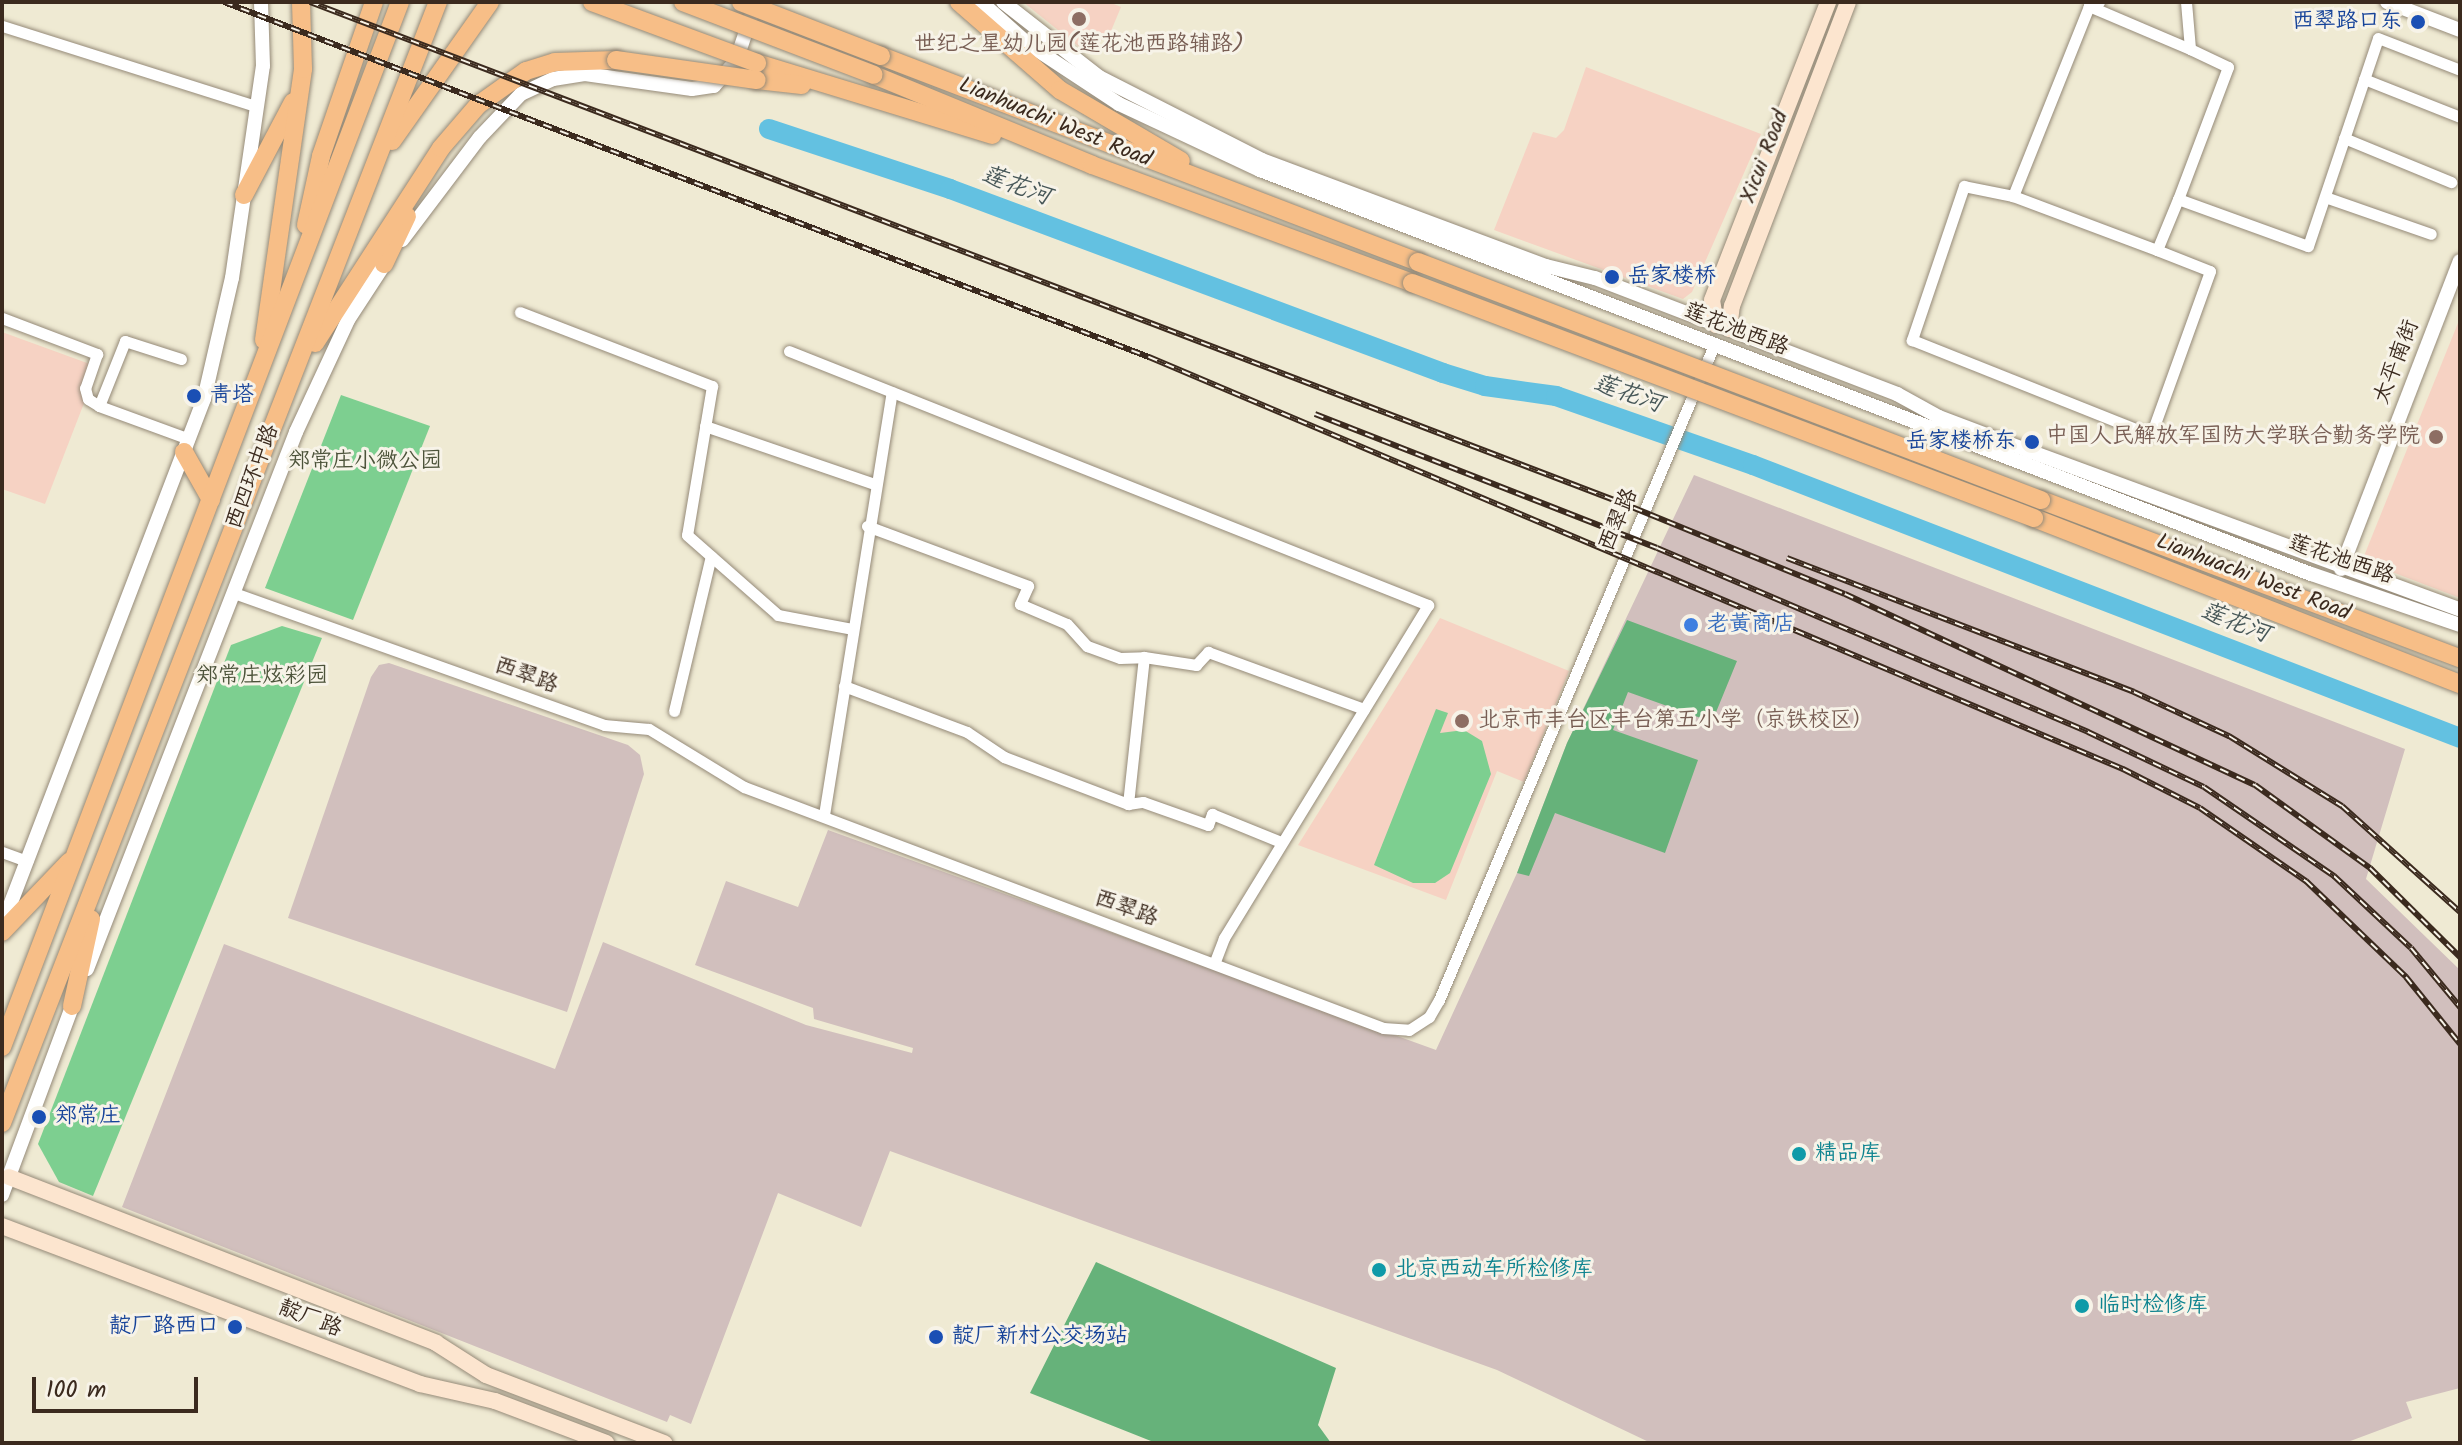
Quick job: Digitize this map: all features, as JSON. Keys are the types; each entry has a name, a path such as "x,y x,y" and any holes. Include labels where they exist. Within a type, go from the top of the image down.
{"highway":[{"path":"258,375 303,69 301,2"},
{"path":"293,283 321,156 374,2"},
{"name":"西四环中路","path":"2,1047 400,2"},
{"name":"西四环中路","path":"2,1123 438,2"},
{"path":"371,174 490,2"},
{"path":"592,2 757,71"},
{"name":"Lianhuachi West Road","path":"683,2 874,75 1092,165 2034,518 2459,683"},
{"name":"Lianhuachi West Road","path":"741,2 2460,658"},
{"path":"959,2 1060,90 1247,196"},
{"path":"289,386 441,148 478,105 526,71 555,62 616,60 757,71 845,90 1092,165"},
{"path":"244,195 290,112 303,69"},
{"path":"384,264 441,148"},
{"path":"187,445 211,500"},
{"path":"2,929 76,854"},
{"path":"72,1006 103,864"}],"main road":[{"name":"Xicui Road","path":"1722,327 1712,300 1828,2"},
{"name":"Xicui Road","path":"1722,327 1848,2"},
{"path":"9,1177 436,1343 486,1375 664,1443"},
{"name":"靛厂路","path":"2,1226 420,1384 495,1401 606,1443"}],"street":[{"path":"2,929 187,445 223,327 263,54 261,2"},
{"name":"西四环中路","path":"2,1195 72,1006 323,371 384,264 480,137 521,94 553,79 585,74 692,89 714,86 736,61 756,2"},
{"name":"莲花池西路","path":"981,2 1065,70 1156,122 1260,170 2311,574 2460,625"},
{"name":"莲花池西路","path":"1003,2 1099,77 1262,160 1722,327 1897,394 1954,423 2341,569 2460,610"},
{"path":"2186,2 2190,49"},
{"path":"2387,2 2460,30"},
{"path":"2013,196 2094,4 2228,67 2157,250"},
{"path":"2,26 256,106"},
{"path":"2178,199 2308,246 2378,38 2460,70"},
{"path":"2364,79 2460,117"},
{"path":"2344,138 2451,182"},
{"path":"1964,186 2013,196 2210,271 2151,435 1912,340 1964,186"},
{"path":"2325,197 2431,234"},
{"name":"太平南街","path":"2341,569 2460,261"},
{"path":"520,312 712,386 687,535 778,615 852,629"},
{"path":"2,318 97,354 85,388 88,399 187,445"},
{"path":"1714,345 1722,327"},
{"path":"99,406 125,341 181,359"},
{"name":"西翠路","path":"234,593 604,725 649,729 744,787 1215,962 1383,1028 1409,1030 1429,1017 1714,345"},
{"path":"789,351 1428,605 1281,842 1215,962"},
{"path":"824,815 867,526 892,392"},
{"path":"705,426 874,484"},
{"path":"867,526 1028,586 1020,604 1067,624 1087,646 1120,658 1144,657 1196,665 1208,652 1364,709"},
{"path":"674,711 711,556"},
{"path":"1128,804 1144,657"},
{"path":"844,686 967,732 1004,757 1128,804 1143,802 1208,825 1212,814 1281,842"},
{"path":"2,852 27,861"}],"shaded area":[{"name":"世纪之星幼儿园(莲花池西路辅路)","path":"1023,2 1109,2 1121,7 1111,31 1088,54"},
{"path":"1586,67 1761,134 1692,292 1683,299 1494,230 1533,132 1556,138 1564,130"},
{"name":"中国人民解放军国防大学联合勤务学院","path":"2460,318 2460,598 2371,564 2364,556"},
{"path":"2,332 98,367 45,504 2,489"},
{"path":"1694,475 2405,749 2366,879 2460,970 2460,1388 2406,1402 2412,1418 2345,1443 1651,1443 1497,1370 890,1151 861,1227 778,1193 691,1424 670,1415 667,1422 122,1207 224,944 555,1069 603,942 806,1025 912,1053 913,1048 814,1019 813,1008 695,965 726,881 798,907 828,830 1436,1050 1517,873 1567,743"},
{"name":"北京市丰台区丰台第五小学（京铁校区）","path":"1440,618 1569,671 1524,782 1497,771 1446,900 1298,845"},
{"path":"389,663 628,745 640,755 644,774 567,1012 288,918 371,677 379,665"}],"green space":[{"name":"郑常庄小微公园","path":"341,395 430,426 353,620 265,588"},
{"path":"1627,620 1737,661 1712,722 1628,692 1613,730 1698,760 1665,853 1555,813 1529,876 1517,873 1567,743"},
{"name":"郑常庄炫彩园","path":"282,626 322,638 93,1196 59,1182 38,1144 231,645"},
{"path":"1436,709 1448,713 1440,733 1464,730 1482,741 1491,774 1450,873 1435,883 1413,883 1374,865"},
{"path":"1096,1262 1336,1368 1318,1425 1331,1443 1156,1443 1030,1393"}],"waterway":[{"name":"莲花河","path":"769,129 950,189 1443,373 1485,386 1556,396 1753,465 2460,738"}],"railway":[{"path":"224,2 1149,357 2123,769 2200,808 2306,881 2406,977 2460,1044"},
{"path":"310,2 1617,501 1845,594 2255,785 2370,868 2460,957"},
{"path":"1315,414 1657,548 2088,732 2204,787 2334,876 2411,948 2460,1007"},
{"path":"1787,558 2134,692 2229,736 2342,806 2460,912"}],"place":[{"name":"世纪之星幼儿园(莲花池西路辅路)","path":"1079,19"},
{"name":"西翠路口东","path":"2418,22"},
{"name":"岳家楼桥","path":"1612,277"},
{"name":"青塔","path":"194,396"},
{"name":"中国人民解放军国防大学联合勤务学院","path":"2436,437"},
{"name":"岳家楼桥东","path":"2032,442"},
{"name":"老黄商店","path":"1691,625"},
{"name":"北京市丰台区丰台第五小学（京铁校区）","path":"1462,721"},
{"name":"郑常庄","path":"39,1117"},
{"name":"精品库","path":"1799,1154"},
{"name":"北京西动车所检修库","path":"1379,1270"},
{"name":"临时检修库","path":"2082,1306"},
{"name":"靛厂路西口","path":"235,1327"},
{"name":"靛厂新村公交场站","path":"936,1337"}]}
